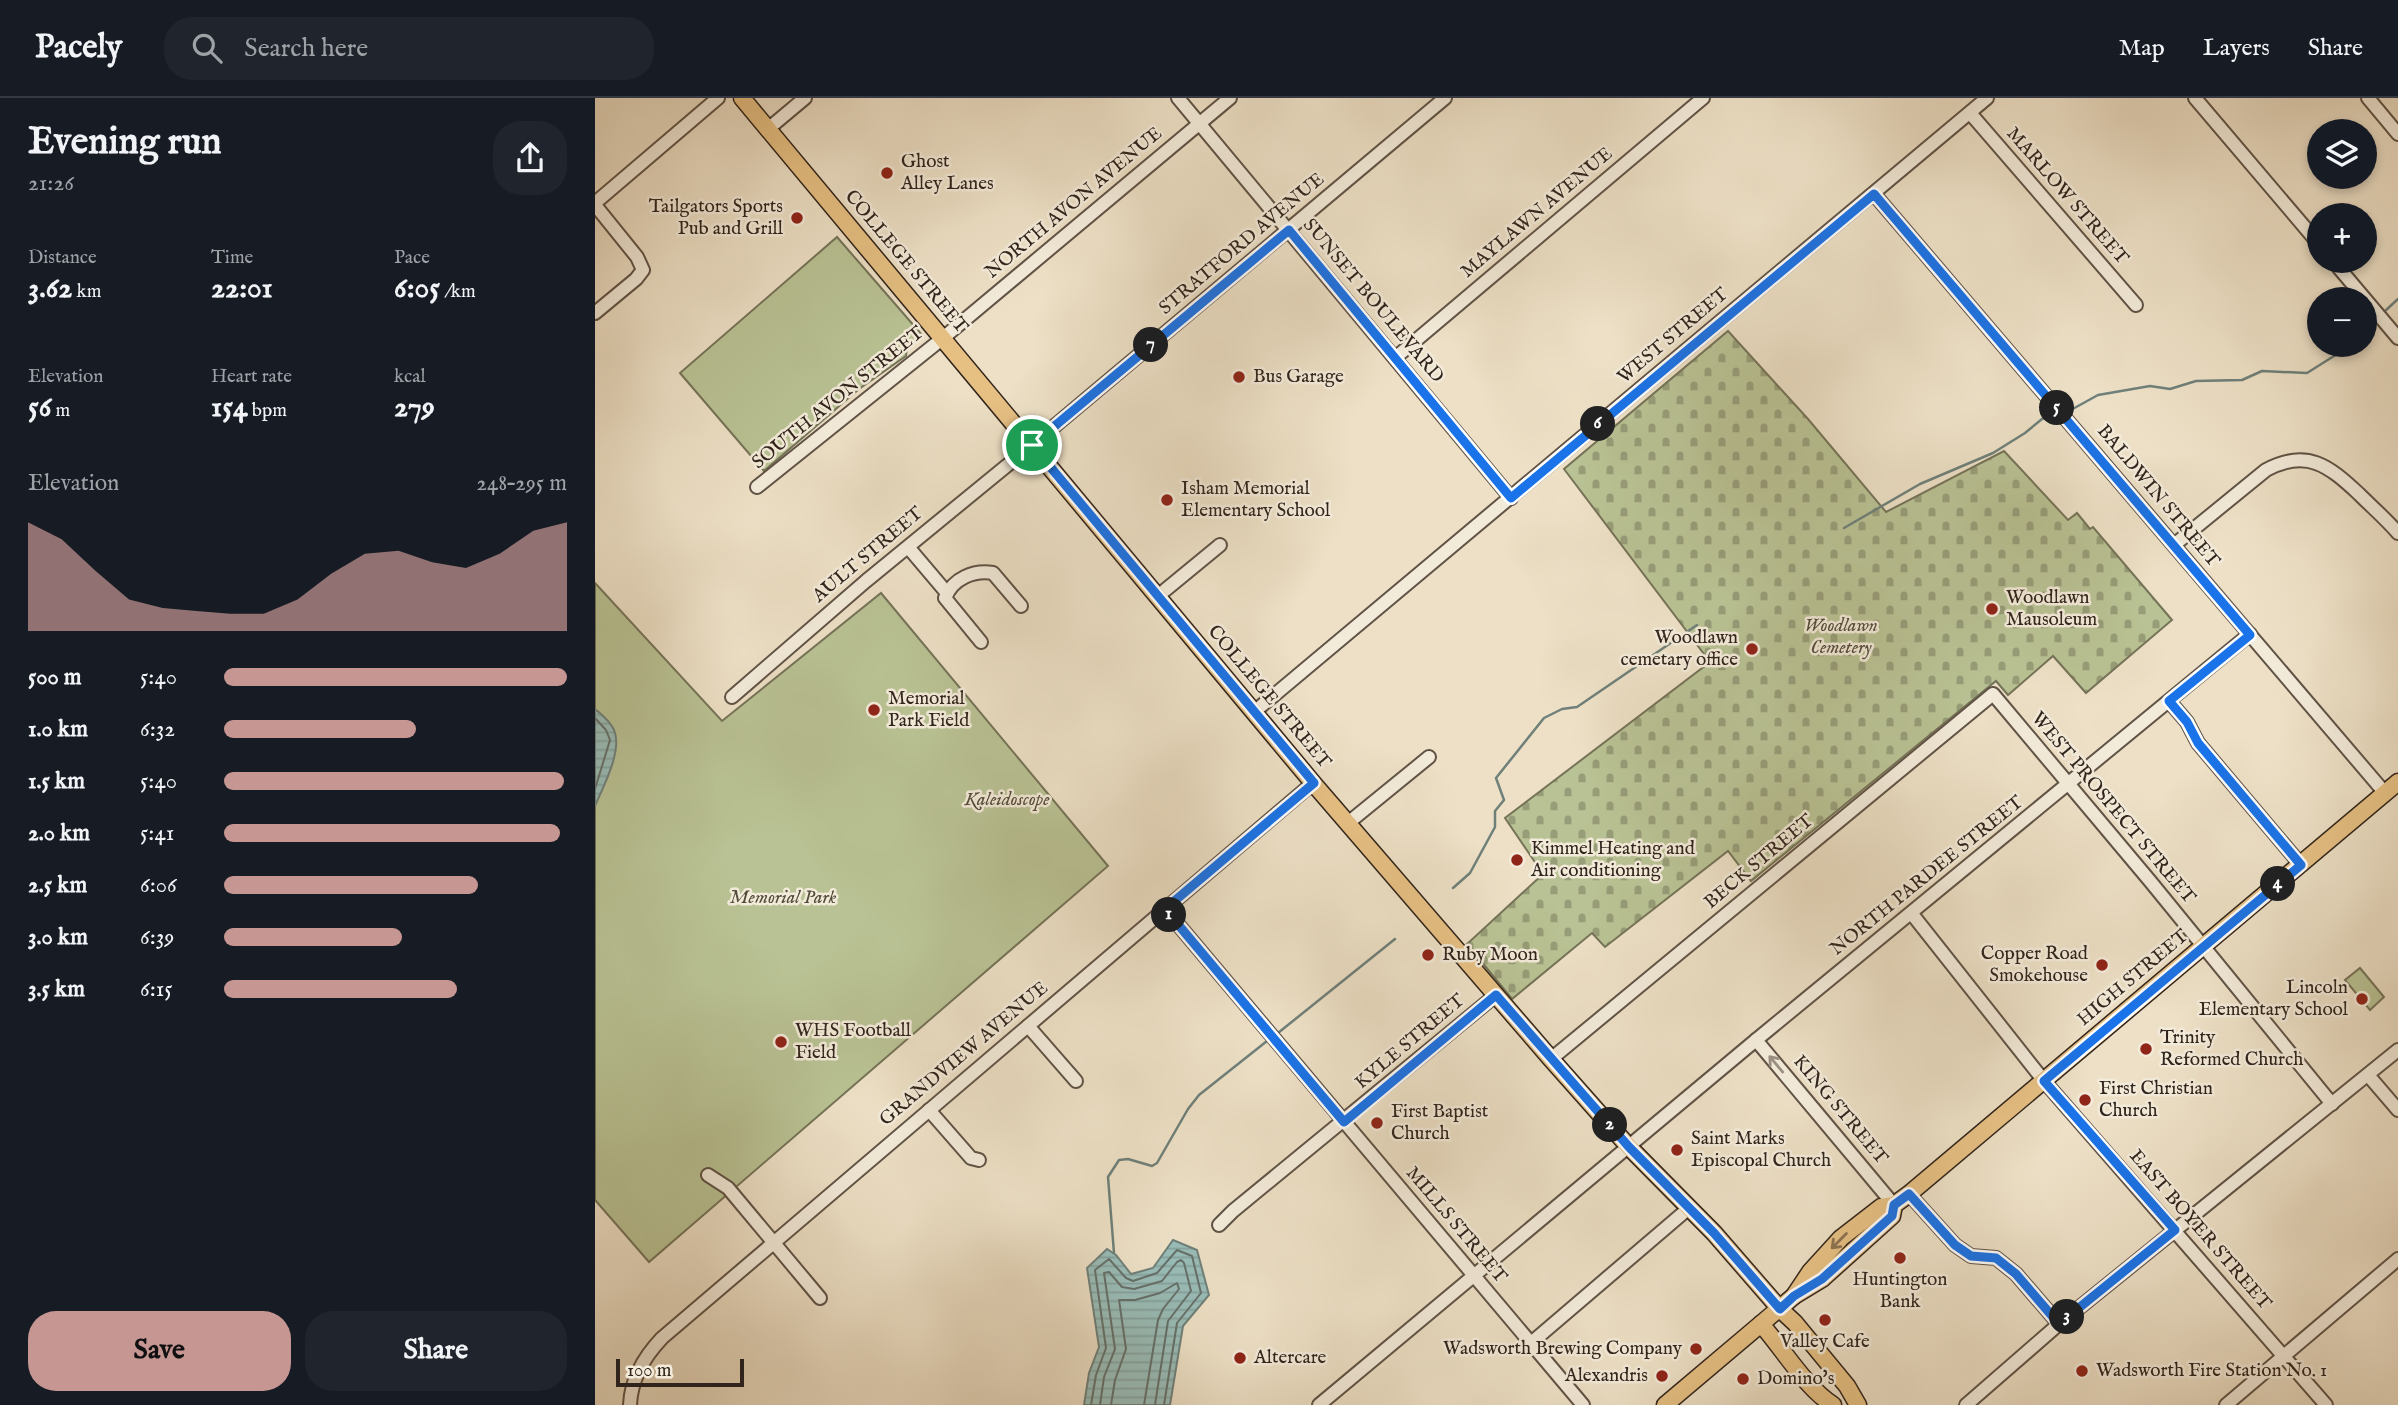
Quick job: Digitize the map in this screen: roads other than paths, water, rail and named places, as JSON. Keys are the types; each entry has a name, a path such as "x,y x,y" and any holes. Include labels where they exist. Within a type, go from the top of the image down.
{"main road":[{"name":"COLLEGE STREET","path":"742,98 1348,823 1629,1147 1714,1233 1795,1323 1853,1402"},
{"name":"HIGH STREET","path":"1665,1405 1794,1296 1810,1272 1841,1238 1881,1207 1894,1205 1909,1194 2392,788"},
{"path":"1762,1325 1811,1385 1833,1405"}],"street":[{"path":"595,313 643,270 637,257 595,204 718,98"},
{"path":"768,129 804,98"},
{"name":"SUNSET BOULEVARD","path":"1178,98 1511,498"},
{"name":"NORTH AVON AVENUE","path":"943,338 1230,98"},
{"name":"STRATFORD AVENUE","path":"1032,445 1445,98"},
{"name":"MAYLAWN AVENUE","path":"1395,358 1703,98"},
{"name":"WEST STREET","path":"1254,712 1987,98"},
{"path":"2195,98 2307,230"},
{"path":"2368,98 2398,134"},
{"name":"MARLOW STREET","path":"1969,113 2136,305"},
{"name":"BALDWIN STREET","path":"1874,194 2250,635 2392,788"},
{"path":"2343,273 2398,338"},
{"name":"SOUTH AVON STREET","path":"757,487 943,338"},
{"name":"AULT STREET","path":"732,697 1032,445"},
{"path":"2174,545 2266,470 2287,461 2298,460 2330,468 2398,533"},
{"path":"1158,597 1220,545"},
{"path":"908,547 947,593"},
{"path":"981,642 945,598 969,573 993,573 1021,606"},
{"name":"NORTH PARDEE STREET","path":"1318,1405 2250,635"},
{"name":"WEST PROSPECT STREET","path":"1993,694 2332,1104"},
{"name":"BECK STREET","path":"1551,1059 1993,694"},
{"path":"2169,701 2187,722 2198,743 2301,865"},
{"path":"1348,823 1429,757"},
{"name":"GRANDVIEW AVENUE","path":"630,1405 633,1386 644,1359 662,1338 1314,783"},
{"name":"MILLS STREET","path":"1165,909 1584,1405"},
{"name":"EAST BOYER STREET","path":"1912,914 2044,1081 2326,1405"},
{"name":"KYLE STREET","path":"1219,1225 1496,995"},
{"path":"1027,1026 1076,1081"},
{"name":"KING STREET","path":"1756,1041 1894,1205"},
{"path":"1966,1405 2059,1324 2398,1050"},
{"path":"2368,1075 2398,1110"},
{"path":"929,1110 971,1158 979,1160"},
{"path":"708,1175 728,1188 820,1298"},
{"path":"1909,1194 1955,1245 1971,1256 1996,1258 2016,1274 2059,1324"},
{"path":"1531,1343 1689,1208"},
{"path":"2226,1405 2398,1259"}],"water":[{"path":"595,709 606,718 614,730 616,748 611,768 595,806"},
{"path":"1173,1240 1197,1250 1209,1295 1183,1326 1170,1405 1084,1405 1089,1373 1099,1347 1087,1268 1107,1249 1116,1255 1131,1274 1153,1268"}],"waterway":[{"path":"2385,311 2398,299"},
{"path":"2069,411 2098,395 2150,386 2170,389 2196,381 2242,380 2262,371 2307,373 2332,357"},
{"path":"1844,528 1920,484 1993,453 2042,419 2054,414"},
{"path":"1453,888 1470,873 1495,827 1495,811 1504,800 1496,778 1544,718 1562,709 1577,707 1697,625"},
{"path":"1278,1033 1395,939"},
{"path":"1114,1253 1108,1177 1119,1160 1128,1159 1152,1166 1157,1163 1199,1095 1267,1041"}],"place":[{"name":"Ghost Alley Lanes","path":"887,173"},
{"name":"Tailgators Sports Pub and Grill","path":"797,218"},
{"name":"Bus Garage","path":"1239,377"},
{"name":"Isham Memorial Elementary School","path":"1167,500"},
{"name":"Woodlawn Mausoleum","path":"1992,609"},
{"name":"Woodlawn cemetary office","path":"1752,649"},
{"name":"Memorial Park Field","path":"874,710"},
{"name":"Kimmel Heating and Air conditioning","path":"1517,860"},
{"name":"Ruby Moon","path":"1428,955"},
{"name":"Copper Road Smokehouse","path":"2102,965"},
{"name":"Lincoln Elementary School","path":"2362,999"},
{"name":"WHS Football Field","path":"781,1042"},
{"name":"Trinity Reformed Church","path":"2146,1049"},
{"name":"First Christian Church","path":"2085,1100"},
{"name":"First Baptist Church","path":"1377,1123"},
{"name":"Saint Marks Episcopal Church","path":"1677,1150"},
{"name":"Huntington Bank","path":"1900,1258"},
{"name":"Valley Cafe","path":"1825,1320"},
{"name":"Wadsworth Brewing Company","path":"1696,1349"},
{"name":"Altercare","path":"1240,1358"},
{"name":"Wadsworth Fire Station No. 1","path":"2082,1371"},
{"name":"Alexandris","path":"1662,1376"},
{"name":"Domino's","path":"1743,1379"}],"park label":[{"name":"Woodlawn Cemetery","path":"1841,637"},
{"name":"Kaleidoscope","path":"1007,800"},
{"name":"Memorial Park","path":"783,898"}]}
